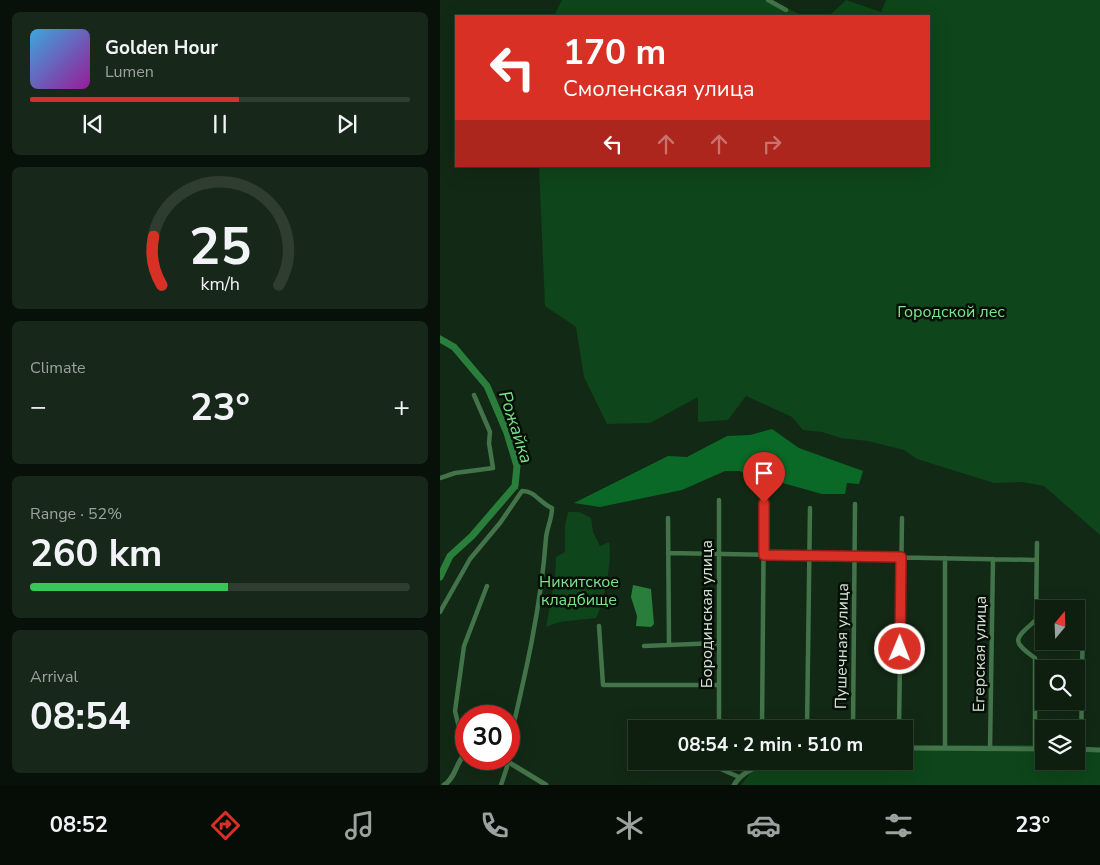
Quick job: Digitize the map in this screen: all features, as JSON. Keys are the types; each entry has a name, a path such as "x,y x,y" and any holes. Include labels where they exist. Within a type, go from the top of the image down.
{"street":[{"path":"768,0 786,10"},
{"path":"440,478 455,473 493,468 489,443 490,432 474,396"},
{"path":"440,612 470,559 500,523 522,491 531,493 552,508 552,516 547,530 542,588 517,705"},
{"name":"Бородинская улица","path":"719,500 719,720"},
{"path":"762,720 764,503"},
{"name":"Пушечная улица","path":"852,720 855,504"},
{"path":"807,720 810,508"},
{"path":"668,518 669,645"},
{"path":"899,720 902,518"},
{"path":"1035,720 1035,658 1019,646 1017,640 1018,635 1036,620 1037,543"},
{"path":"668,553 1037,560"},
{"path":"945,558 945,748"},
{"name":"Егерская улица","path":"990,749 993,559"},
{"path":"456,705 464,646 487,586"},
{"path":"599,626 603,686 718,685"},
{"path":"644,646 718,643"},
{"path":"1079,720 1082,650"},
{"path":"913,748 1035,749"},
{"path":"1085,749 1100,750"},
{"path":"520,769 546,785"},
{"path":"444,785 452,778 455,770"},
{"path":"501,785 506,770"},
{"path":"723,770 739,777"},
{"path":"734,785 739,777 750,770"}],"green space":[{"path":"562,0 773,0 800,15 554,15"},
{"name":"Городской лес","path":"846,0 881,12 886,0 1100,0 1100,535 1044,486 1022,482 994,483 917,459 904,450 868,441 841,438 822,432 803,430 792,417 746,396 728,420 698,422 698,397 650,423 607,424 584,377 576,327 545,306 539,167 930,167 930,15 830,15"},
{"name":"Никитское кладбище","path":"568,512 579,512 591,518 593,532 600,546 609,542 610,558 607,580 596,618 559,622 546,627 555,578 556,557 565,552 565,526"},
{"path":"913,745 1035,745 1035,770 1085,770 1085,747 1100,748 1100,785 741,785 752,770 913,770"}],"shaded area":[{"path":"772,429 799,448 863,471 859,484 847,483 845,494 822,494 739,471 725,471 682,490 600,507 574,503 668,456 687,457 727,436 750,435"},
{"path":"633,585 651,589 654,624 651,627 636,626 637,616 631,597"}],"waterway":[{"name":"Рожайка","path":"440,339 454,347 487,386 507,433 517,466 515,486 472,536 450,556 440,577"},
{"name":"Рожайка","path":"515,486 518,489"}],"route":[{"path":"764,503 764,555 901,557 900,649"}]}
